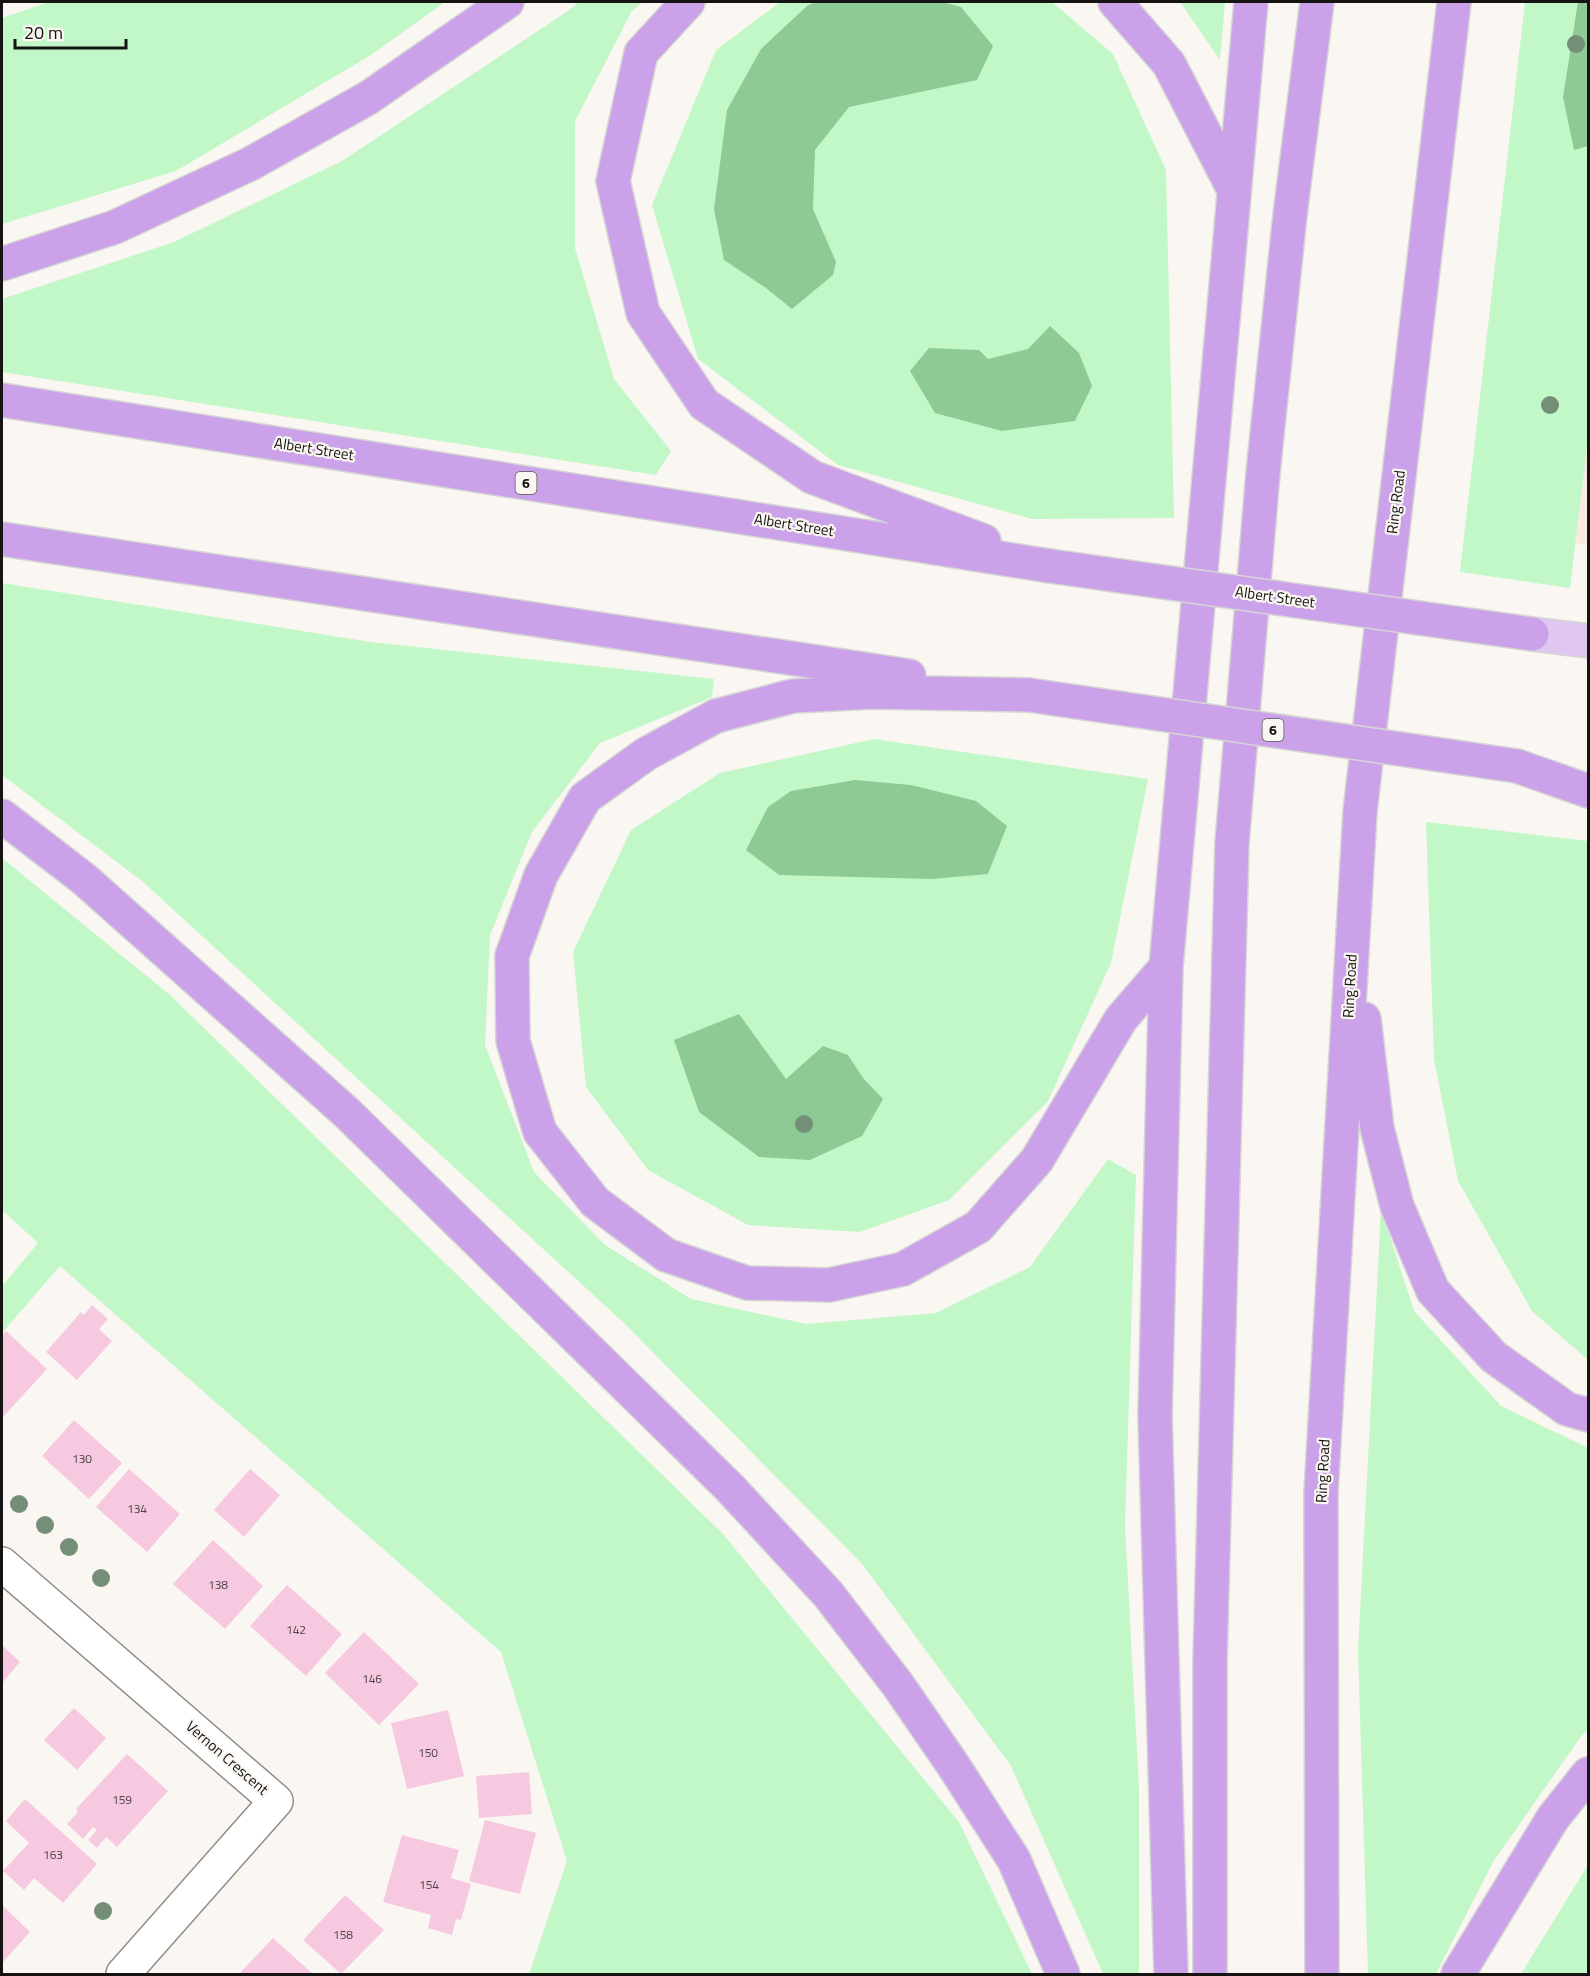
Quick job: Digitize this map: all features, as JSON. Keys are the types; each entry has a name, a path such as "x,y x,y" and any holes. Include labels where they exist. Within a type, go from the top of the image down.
{"highway":[{"path":"2,264 115,227 250,164 368,98 507,2"},
{"path":"688,2 641,53 613,181 643,313 704,404 812,477 1050,566"},
{"path":"1115,2 1169,64 1234,190"},
{"path":"1171,1974 1155,1415 1166,967 1251,2"},
{"path":"1210,1974 1210,1661 1233,843 1263,473 1290,215 1317,2"},
{"name":"Ring Road","path":"1322,1974 1322,1493 1360,812 1454,2"},
{"name":"Albert Street","path":"2,400 1050,566 1532,634"},
{"name":"6","path":"2,539 1029,695 1516,766"},
{"path":"1029,695 872,692 793,696 716,716 646,754 585,798 541,876 512,956 513,1041 540,1132 594,1202 666,1255 747,1283 829,1285 903,1269 978,1227 1037,1160 1121,1019 1166,967"},
{"path":"1516,766 1588,791"},
{"path":"1360,812 1362,1001 1377,1128 1397,1206 1433,1291 1486,1349 1567,1409 1588,1415"},
{"path":"2,816 84,879 347,1113 730,1488 828,1594 898,1685 1014,1860 1063,1974"},
{"path":"1458,1974 1553,1818 1588,1774"}],"main road":[{"name":"Albert Street","path":"1532,634 1588,641"},
{"name":"6","path":"1516,766 1588,774"}],"street":[{"name":"Vernon Crescent","path":"2,1564 276,1801 123,1974"}],"shaded area":[{"path":"1588,440 1588,545 1576,543"}],"green space":[{"path":"49,2 445,2 371,55 176,171 2,224 2,18"},
{"path":"579,2 643,2 632,11 575,121 575,248 614,379 671,451 656,475 2,372 2,299 174,242 342,161"},
{"path":"780,2 1052,2 1113,54 1166,170 1174,518 1032,519 838,465 698,359 652,205 716,50"},
{"path":"816,2 942,2 961,7 993,46 977,80 849,107 815,150 813,209 836,262 833,275 792,309 766,288 724,260 714,209 727,110 761,49 808,5"},
{"path":"1180,2 1225,2 1220,60"},
{"path":"1525,2 1588,2 1588,440 1570,588 1460,572"},
{"path":"1578,2 1588,2 1588,146 1574,150 1563,97"},
{"path":"1050,326 1079,353 1092,386 1075,421 1002,431 935,413 910,371 929,348 979,350 988,359 1028,349"},
{"path":"2,583 371,642 714,679 712,697 600,743 532,832 490,935 485,1045 534,1172 605,1245 691,1299 807,1324 936,1313 1030,1267 1108,1159 1136,1175 1125,1527 1139,1787 1139,1974 1103,1974 1011,1766 863,1565 624,1323 142,881 2,775"},
{"path":"874,739 1148,779 1111,963 1048,1101 949,1200 860,1232 748,1225 648,1170 586,1087 573,952 631,830 720,773"},
{"path":"855,780 911,785 976,801 1007,826 988,874 932,879 779,875 746,850 768,807 791,791"},
{"path":"1426,822 1588,841 1588,1360 1532,1311 1458,1181 1434,1059"},
{"path":"2,858 170,995 723,1534 959,1822 1032,1974 529,1974 567,1861 501,1652 60,1266 2,1333 2,1286 38,1243 2,1210"},
{"path":"739,1014 786,1079 823,1046 848,1055 863,1078 883,1099 862,1136 810,1160 759,1157 699,1112 674,1040"},
{"path":"1381,1209 1414,1311 1501,1406 1588,1448 1588,1730 1582,1735 1493,1862 1436,1974 1368,1974 1358,1651"},
{"path":"1588,1865 1588,1974 1521,1974"}],"building":[{"path":"92,1305 108,1319 99,1329 112,1341 77,1380 46,1352 81,1312 84,1315"},
{"path":"6,1331 47,1369 2,1418 2,1336"},
{"path":"74,1420 122,1463 89,1499 42,1456"},
{"path":"129,1469 180,1514 147,1552 96,1507"},
{"path":"250,1469 280,1495 244,1537 214,1510"},
{"path":"213,1540 263,1586 225,1629 173,1584"},
{"path":"287,1585 342,1634 306,1676 250,1626"},
{"path":"364,1632 419,1684 379,1725 325,1673"},
{"path":"2,1645 20,1662 2,1683"},
{"path":"74,1708 106,1738 77,1770 44,1740"},
{"path":"448,1710 464,1776 407,1789 391,1723"},
{"path":"127,1754 168,1791 117,1847 106,1837 97,1848 88,1840 97,1830 93,1827 83,1839 67,1824 78,1812 76,1809"},
{"path":"529,1772 532,1814 479,1818 476,1776"},
{"path":"25,1799 97,1864 63,1903 34,1878 24,1890 3,1871 29,1843 6,1821"},
{"path":"485,1820 536,1833 520,1894 469,1881"},
{"path":"402,1835 459,1850 451,1878 471,1884 461,1920 456,1919 452,1935 428,1928 431,1915 383,1902"},
{"path":"345,1895 384,1930 341,1974 303,1940"},
{"path":"2,1905 30,1932 2,1963"},
{"path":"273,1938 313,1974 239,1974"}]}
